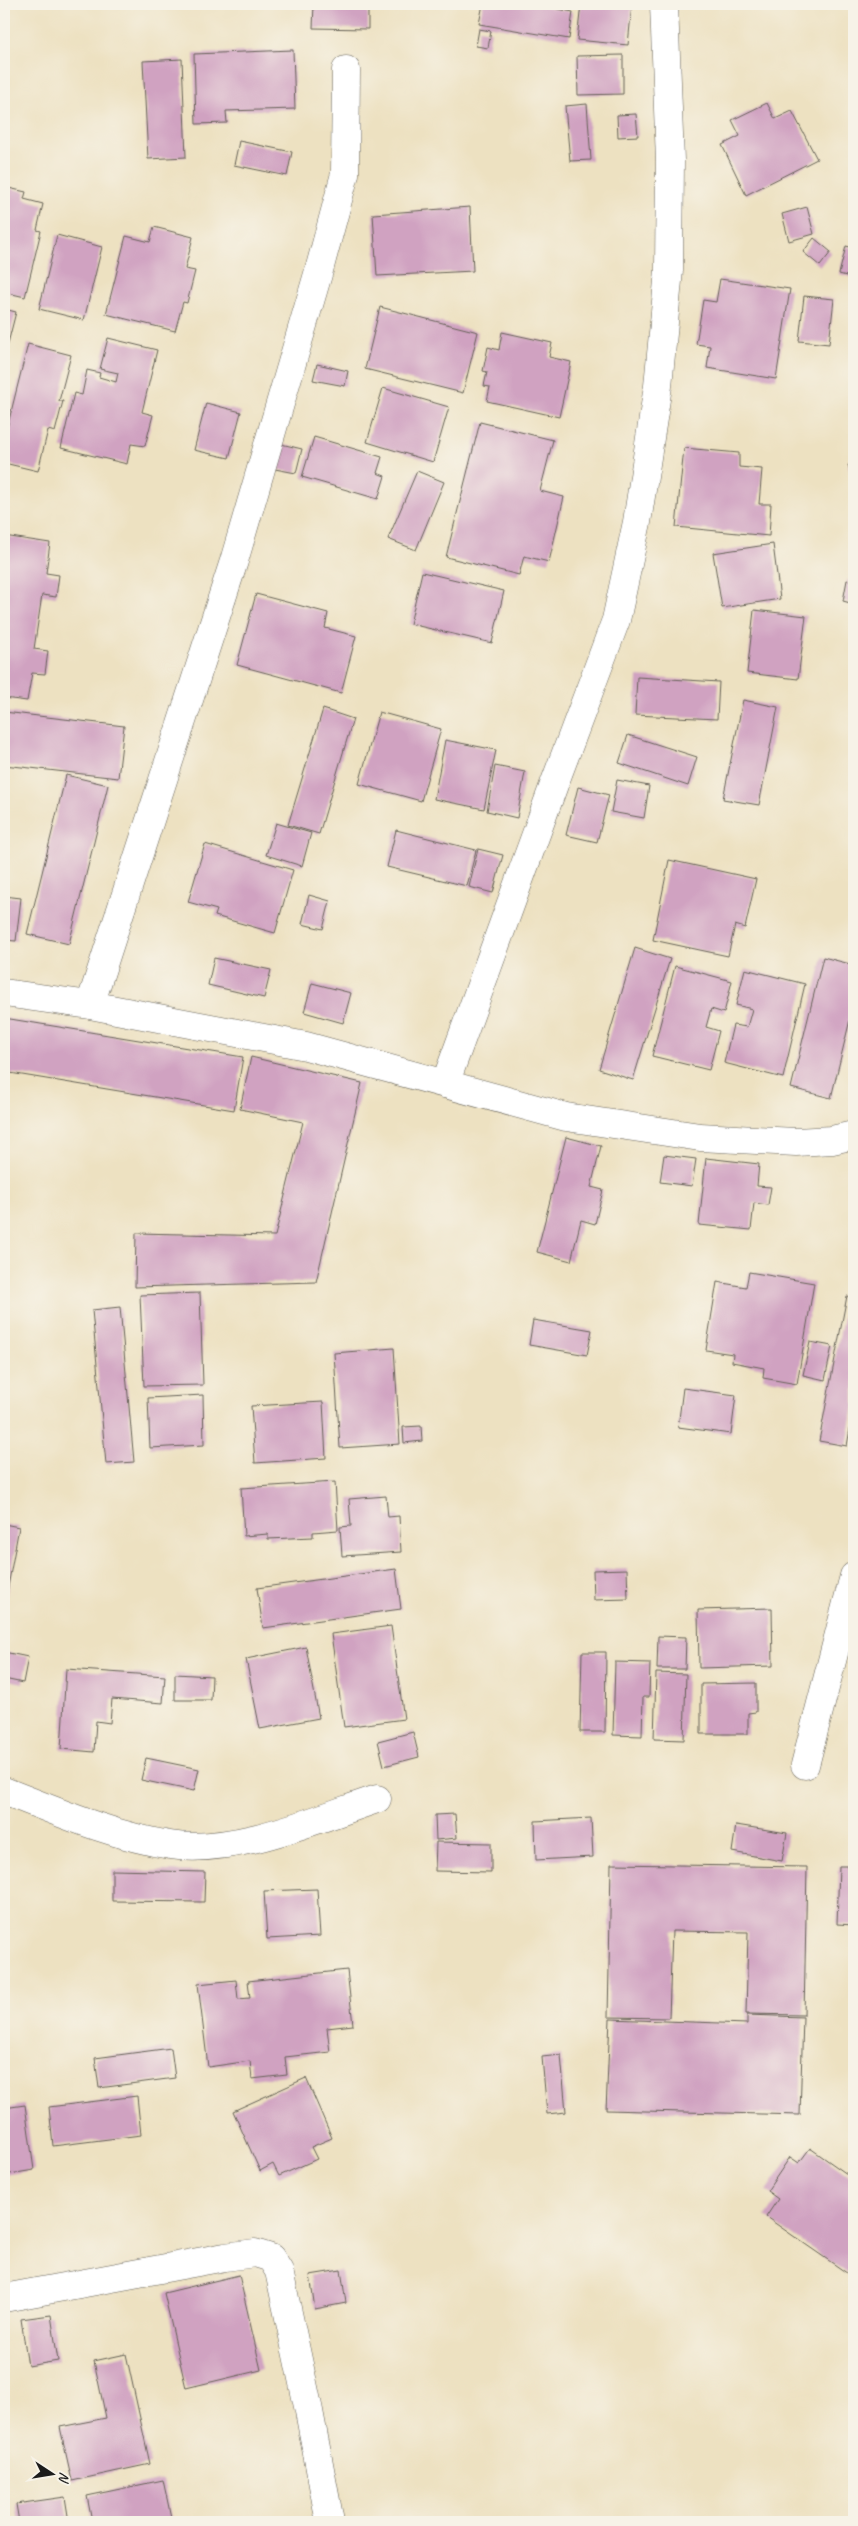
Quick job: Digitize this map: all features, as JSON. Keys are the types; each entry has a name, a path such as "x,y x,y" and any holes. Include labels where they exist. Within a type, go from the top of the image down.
{"street":[{"path":"446,1084 555,782 616,620 637,522 658,386 669,270 670,161 664,4"},
{"path":"90,1005 234,561 318,274 344,174 346,70"},
{"path":"4,993 90,1005 306,1046 566,1117 700,1137 796,1142 832,1140 854,1135"},
{"path":"804,1765 854,1576"},
{"path":"4,1791 118,1834 172,1846 217,1845 265,1835 377,1799"},
{"path":"4,2298 225,2257 254,2253 271,2258 279,2271 309,2411 330,2522"}],"building":[{"path":"314,4 368,4 368,29 313,28"},
{"path":"483,4 534,4 573,12 569,39 479,24"},
{"path":"581,4 632,4 628,45 577,40"},
{"path":"479,29 491,31 488,48 476,46"},
{"path":"293,50 295,109 226,111 227,123 196,124 194,54"},
{"path":"623,55 623,94 578,95 577,56"},
{"path":"182,59 186,157 148,159 143,61"},
{"path":"767,103 775,119 792,111 817,159 746,195 722,145 740,136 732,120"},
{"path":"587,104 591,160 570,161 565,106"},
{"path":"636,114 638,136 618,137 617,115"},
{"path":"239,141 292,152 287,176 234,165"},
{"path":"4,187 26,192 24,199 43,204 37,230 41,231 25,297 4,292"},
{"path":"470,207 473,271 377,276 373,214"},
{"path":"807,207 814,234 789,241 782,214"},
{"path":"154,227 193,237 185,269 195,271 187,303 183,302 175,331 106,314 126,236 150,242"},
{"path":"57,235 102,247 84,320 39,309"},
{"path":"814,238 831,252 820,266 803,252"},
{"path":"846,246 854,248 854,278 839,274"},
{"path":"720,279 790,289 776,379 707,368 710,346 696,344 703,300 716,302"},
{"path":"804,296 834,299 829,344 799,341"},
{"path":"380,307 478,332 463,393 365,369"},
{"path":"4,309 16,312 4,359"},
{"path":"502,332 552,343 549,357 571,362 559,417 487,401 490,387 484,386 487,372 483,371 488,347 499,350"},
{"path":"108,338 157,350 142,412 153,415 145,446 131,444 127,464 61,448 74,393 82,395 87,370 100,373 99,377 116,382 118,373 100,369"},
{"path":"28,344 71,355 59,401 63,401 55,432 48,430 38,471 4,463 4,440"},
{"path":"317,364 348,371 345,386 313,380"},
{"path":"383,388 449,407 433,462 367,442"},
{"path":"206,403 241,412 229,458 194,450"},
{"path":"480,422 553,440 540,491 564,497 549,562 524,556 519,575 446,557"},
{"path":"314,437 382,457 377,473 385,476 378,499 302,477"},
{"path":"281,444 302,449 296,473 275,469"},
{"path":"684,448 739,453 739,467 762,469 759,504 771,504 769,536 676,527"},
{"path":"854,463 854,481 848,465"},
{"path":"417,471 444,482 416,550 388,539"},
{"path":"4,536 50,543 46,573 59,575 56,597 42,595 34,649 48,651 45,674 32,673 27,701 4,698"},
{"path":"773,544 780,599 722,608 713,553"},
{"path":"422,572 504,591 492,643 410,624"},
{"path":"847,580 854,582 854,604 843,601"},
{"path":"256,594 328,613 325,628 356,636 341,693 237,665"},
{"path":"754,610 806,616 798,679 747,673"},
{"path":"637,677 719,682 717,719 635,715"},
{"path":"743,700 778,707 759,805 723,799"},
{"path":"323,709 353,719 319,834 288,825"},
{"path":"4,712 124,726 118,778 4,765"},
{"path":"379,712 441,729 421,801 359,784"},
{"path":"628,735 697,757 688,786 619,763"},
{"path":"445,740 496,750 484,809 434,799"},
{"path":"495,766 525,772 517,818 487,811"},
{"path":"66,775 108,785 69,944 27,934"},
{"path":"617,780 649,786 644,818 611,812"},
{"path":"578,787 609,795 597,842 566,835"},
{"path":"276,823 311,833 302,866 266,855"},
{"path":"396,830 476,850 467,886 387,867"},
{"path":"205,844 293,870 275,933 215,916 217,910 188,902"},
{"path":"478,849 503,855 493,893 469,887"},
{"path":"669,860 756,879 745,928 735,925 728,956 653,940"},
{"path":"309,895 330,901 323,929 302,924"},
{"path":"4,896 21,898 16,941 4,940"},
{"path":"635,948 670,959 633,1080 599,1069"},
{"path":"823,957 854,965 854,1003 831,1098 791,1088"},
{"path":"214,958 271,970 264,998 208,985"},
{"path":"675,966 732,981 724,1013 711,1009 706,1027 719,1031 709,1070 652,1056"},
{"path":"745,969 805,984 783,1078 724,1063 733,1025 747,1027 752,1009 736,1005"},
{"path":"312,983 351,993 343,1023 304,1012"},
{"path":"4,1018 243,1057 234,1110 4,1072"},
{"path":"251,1057 362,1083 316,1282 135,1287 136,1233 275,1236 303,1122 240,1109"},
{"path":"566,1137 601,1146 591,1187 603,1190 595,1224 581,1220 571,1261 537,1252"},
{"path":"664,1155 696,1159 692,1186 660,1182"},
{"path":"706,1158 759,1164 757,1186 771,1187 768,1205 754,1203 751,1230 699,1225"},
{"path":"749,1272 814,1283 797,1384 763,1378 764,1368 732,1362 733,1354 706,1350 717,1282 746,1287"},
{"path":"200,1293 203,1385 144,1386 140,1295"},
{"path":"847,1296 854,1297 854,1406 847,1446 819,1441"},
{"path":"120,1307 134,1462 106,1464 92,1310"},
{"path":"533,1320 592,1330 587,1355 529,1345"},
{"path":"810,1342 832,1346 825,1380 803,1375"},
{"path":"394,1348 400,1444 340,1448 334,1353"},
{"path":"683,1388 736,1395 731,1434 678,1427"},
{"path":"203,1395 204,1445 150,1448 148,1398"},
{"path":"323,1402 326,1458 255,1463 251,1406"},
{"path":"421,1426 422,1441 404,1443 403,1427"},
{"path":"335,1482 338,1530 313,1532 313,1537 268,1539 268,1534 244,1536 241,1488"},
{"path":"386,1496 388,1517 399,1516 401,1552 342,1556 340,1527 351,1526 349,1499"},
{"path":"4,1524 19,1527 5,1603 4,1603"},
{"path":"396,1569 401,1609 263,1628 257,1588"},
{"path":"627,1569 628,1599 594,1600 593,1570"},
{"path":"772,1608 773,1666 699,1668 698,1610"},
{"path":"391,1626 404,1719 344,1727 331,1634"},
{"path":"658,1636 686,1637 685,1669 657,1669"},
{"path":"306,1647 319,1718 260,1729 246,1659"},
{"path":"4,1652 28,1657 23,1683 4,1679"},
{"path":"582,1652 606,1652 605,1732 580,1732"},
{"path":"615,1662 650,1663 649,1697 643,1697 642,1736 613,1735"},
{"path":"66,1669 165,1676 163,1703 112,1699 110,1723 96,1721 94,1752 61,1749"},
{"path":"656,1673 686,1674 684,1740 654,1739"},
{"path":"175,1674 212,1676 211,1700 175,1700"},
{"path":"756,1683 756,1712 748,1713 748,1734 701,1734 701,1684"},
{"path":"413,1732 419,1757 384,1766 378,1741"},
{"path":"146,1758 199,1769 194,1791 141,1780"},
{"path":"455,1814 457,1838 436,1840 435,1815"},
{"path":"591,1818 593,1857 536,1860 535,1821"},
{"path":"736,1825 787,1833 782,1861 732,1852"},
{"path":"436,1842 491,1843 491,1872 435,1871"},
{"path":"611,1864 807,1867 804,2015 746,2014 748,1932 672,1931 669,2018 608,2017"},
{"path":"839,1866 854,1866 854,1925 837,1924"},
{"path":"112,1870 205,1872 204,1902 112,1901"},
{"path":"317,1889 320,1936 267,1939 264,1891"},
{"path":"347,1970 353,2025 327,2028 330,2052 285,2057 287,2075 252,2079 250,2061 208,2067 198,1984 236,1980 238,1999 250,1998 248,1981"},
{"path":"747,2015 803,2017 800,2115 606,2110 610,2019 747,2024"},
{"path":"171,2048 175,2078 99,2088 95,2058"},
{"path":"561,2055 566,2112 547,2114 542,2057"},
{"path":"306,2078 332,2138 311,2147 317,2159 279,2176 273,2164 260,2171 233,2111"},
{"path":"137,2096 141,2135 53,2146 49,2107"},
{"path":"25,2105 34,2170 4,2175 4,2108"},
{"path":"810,2148 854,2179 854,2278 766,2217 778,2199 767,2191 790,2157 799,2163"},
{"path":"341,2270 346,2303 315,2309 310,2275"},
{"path":"239,2275 261,2370 186,2388 164,2293"},
{"path":"51,2315 58,2361 28,2366 21,2319"},
{"path":"126,2354 150,2464 72,2481 60,2427 106,2418 94,2361"},
{"path":"163,2480 172,2522 92,2522 87,2496"},
{"path":"65,2497 69,2522 19,2522 16,2504"}]}
